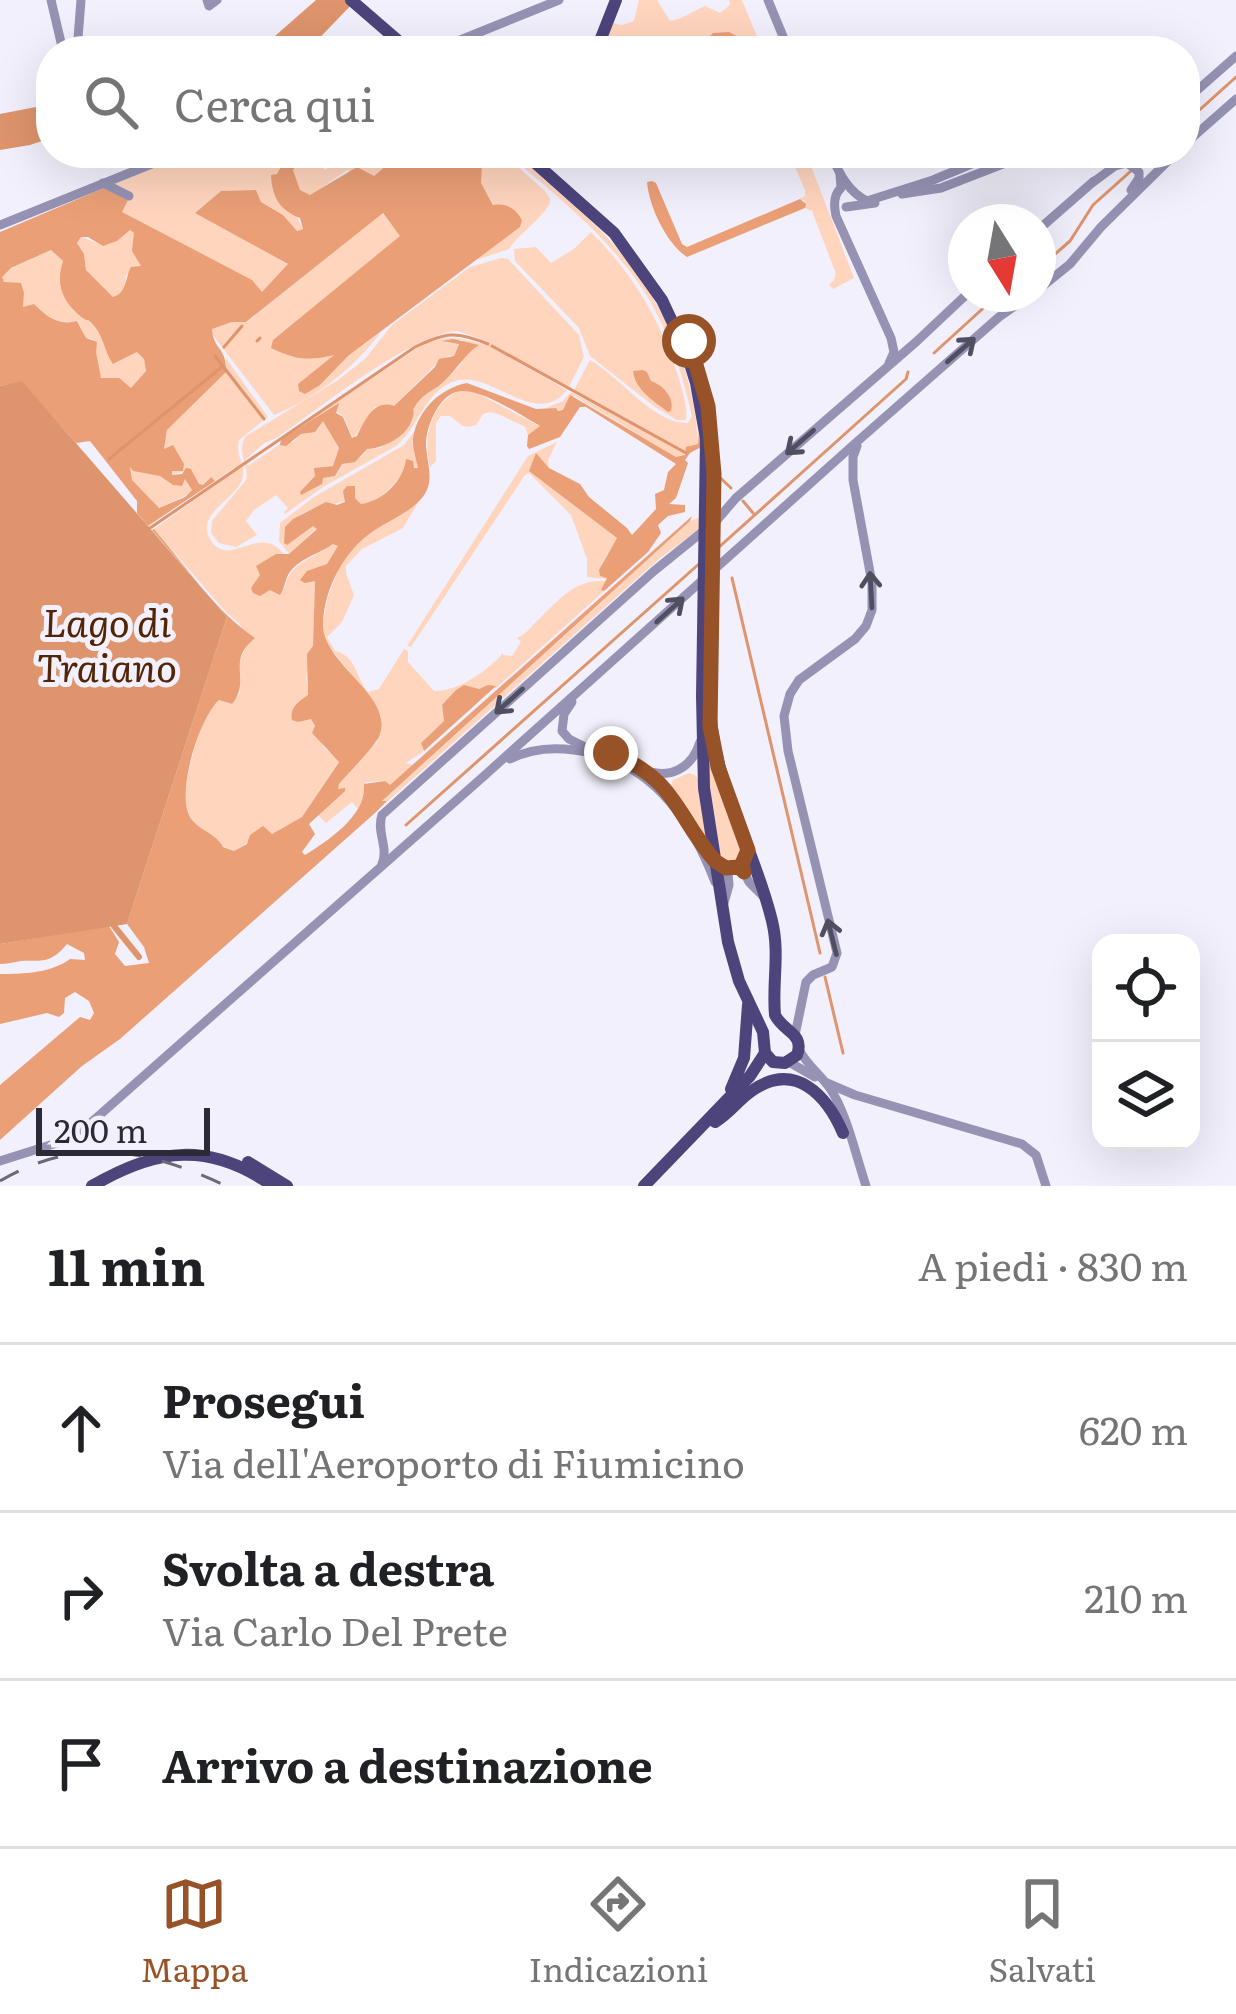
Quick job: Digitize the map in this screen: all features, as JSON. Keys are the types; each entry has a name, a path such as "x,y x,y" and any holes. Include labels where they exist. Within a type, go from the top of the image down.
{"main road":[{"path":"351,0 393,36"},
{"path":"363,0 404,36"},
{"path":"598,36 611,0"},
{"path":"542,168 614,233 662,300 696,382 706,456 706,696 715,753 776,938 775,1015 793,1037"},
{"path":"556,168 638,253 669,298 700,374 714,474 702,731 704,788 734,969 779,1057"},
{"path":"712,1120 742,1066 747,997"},
{"path":"779,1057 773,1030 793,1037"},
{"path":"654,1186 750,1076 779,1057 793,1037"},
{"path":"644,1186 712,1120 773,1081 800,1082 818,1092 843,1133"},
{"path":"92,1186 130,1166 184,1151 219,1152 264,1169 287,1186"},
{"path":"162,1156 183,1153 218,1158 272,1186"}],"street":[{"path":"51,0 59,36"},
{"path":"78,36 82,0"},
{"path":"207,0 209,6 217,0"},
{"path":"470,36 559,0"},
{"path":"767,0 783,36"},
{"path":"1200,88 1236,56"},
{"path":"1200,131 1236,99"},
{"path":"0,225 140,168"},
{"path":"838,168 846,197 841,224 894,352 888,365"},
{"path":"846,197 872,200 963,168"},
{"path":"846,197 863,206 941,188 992,168"},
{"path":"1056,214 1108,168"},
{"path":"1091,183 1112,168"},
{"path":"1056,275 1136,185 1136,168"},
{"path":"1101,227 1161,168"},
{"path":"103,183 129,196"},
{"path":"380,868 386,855 382,815 948,311"},
{"path":"0,1161 79,1132 1006,312"},
{"path":"885,326 903,344 926,330"},
{"path":"862,1186 838,1102 805,1061 793,1037 806,982 832,967 837,952 784,716 799,680 855,639 871,616 873,588 852,465 864,437"},
{"path":"554,748 560,742 565,714 583,688"},
{"path":"562,731 580,746 611,753 664,785 714,859 722,867 739,867 766,901"},
{"path":"644,770 667,774 686,766 698,750 702,731"},
{"path":"485,775 517,755 554,748 619,760 660,788 702,852 724,916"},
{"path":"382,839 409,842"},
{"path":"744,872 747,848"},
{"path":"724,916 731,868"},
{"path":"779,1057 824,1087 862,1186"},
{"path":"827,1083 1022,1144 1036,1155 1046,1186"},
{"path":"838,1102 842,1096 855,1095"}],"shaded area":[{"path":"639,0 657,0 670,21 705,6 720,13 730,5 729,0 742,0 757,36 606,36 611,23 634,21"},
{"path":"154,168 280,168 277,175 303,229 297,231 283,215 261,202 256,190 221,191 196,212 289,265 262,293 251,280 121,212 114,184"},
{"path":"280,168 294,168 300,190 310,195 355,168 374,176 383,168 482,168 481,183 493,205 510,207 522,220 520,227 348,356 305,394 298,384 334,355 295,357 271,348 273,340 400,236 383,213 246,322 212,329 226,372 167,430 164,449 173,445 184,464 183,471 172,471 172,475 182,474 186,468 199,484 211,477 215,481 148,526 137,513 137,501 90,441 76,443 22,382 0,386 0,232 104,188 128,200 122,212 252,280 262,292 288,264 195,213 221,191 256,190 261,202 283,215 297,231 303,229 300,218 275,196 271,175","holes":["130,230 134,233 132,251 141,266 131,267 123,289 113,297 86,270 77,243 88,237 103,246","51,250 63,261 60,284 64,297 95,327 113,364 137,352 144,359 146,371 131,388 119,378 101,378 97,342 86,338 77,321 54,319 34,304 23,307 21,283 4,282 2,277 11,268","130,467 173,485 182,486 185,479 192,490 159,508 132,480"]},
{"path":"383,168 374,176 347,170 310,196 300,190 292,169"},
{"path":"471,168 519,168 550,199 546,210 509,249 473,261 520,227 494,205"},
{"path":"524,168 531,168 598,228 654,300 680,355 695,414 698,444 682,457 574,396 563,411 546,408 571,392 656,437 574,390 590,360 663,416 688,423 692,416 665,330 629,270 592,228"},
{"path":"795,168 812,168 854,278 833,289 829,285 836,274 812,211 800,199 805,190"},
{"path":"652,181 687,247 800,199 806,204 687,257 655,213 647,182"},
{"path":"382,213 401,236 273,340 336,354 298,384 320,385 381,332 333,381 274,415 212,329 247,322"},
{"path":"130,230 142,267 126,275 122,292 113,297 86,270 77,243 81,237 103,245"},
{"path":"591,232 621,265 656,320 680,382 686,420 655,407 590,356 579,328 515,261 514,249 536,247 551,263"},
{"path":"51,250 63,261 84,316 100,332 114,364 137,352 144,359 146,371 131,388 100,378 93,339 86,338 78,321 53,319 34,304 23,307 24,293 1,277"},
{"path":"508,259 579,335 584,357 569,387 495,349 567,390 554,401 540,404 481,382 452,382 434,395 396,446 285,514 288,508 276,495 246,521 257,535 236,547 219,543 211,533 212,521 246,480 242,448 246,436 338,380 365,359 392,325 470,267","holes":["458,331 487,345 460,339 446,339 420,346 307,422 335,410 344,417 353,439 375,407 394,406 437,363 453,357 459,343 444,342 463,340 462,363 422,397 406,430 380,448 367,449 361,457 342,464 336,476 323,478 300,493 315,476 315,468 333,466 339,449 325,421 248,466 245,460 263,444 416,345"]},
{"path":"442,341 479,345 420,399 405,432 387,444 367,449 355,462 342,464 335,476 323,478 322,484 301,495 315,476 314,468 333,466 339,448 323,421 315,432 301,434 286,446 280,445 281,439 339,403 336,413 343,417 352,438 357,436 376,408 394,406 439,359 454,356 459,344"},
{"path":"226,358 268,417 239,440 243,476 208,521 210,539 226,550 274,545 284,554 276,555 260,575 270,590 285,587 297,566 339,545 311,580 315,580 313,647 306,677 308,695 298,722 311,718 323,747 339,761 302,817 272,834 262,827 234,851 199,828 185,799 207,712 219,700 231,704 240,693 238,664 248,643 240,624 154,529 236,470 199,485 191,469 172,475 176,451 164,450 167,430 225,372"},
{"path":"643,370 667,393 671,411 637,384 633,371"},
{"path":"467,383 536,409 563,410 570,395 676,457 698,444 699,431 701,447 685,460 688,463 676,498 669,504 685,505 685,512 668,516 658,525 661,533 648,552 601,590 607,578 599,570 617,538 529,471 536,453 549,468 580,484 632,535 656,509 655,494 664,490 668,472 676,464 586,407 580,407 560,437 529,449 528,435 540,426 475,393 456,392 444,400 428,431 426,493 354,548 327,597 326,639 376,706 380,734 339,784 338,789 345,791 309,824 315,834 302,852 305,855 353,816 364,784 385,781 390,785 692,516 690,521 382,801 387,801 375,813 0,1140 0,1085 80,1017 90,1020 94,1013 89,1001 75,992 65,998 59,1017 47,1013 0,1024 0,974 36,972 70,959 85,960 84,953 67,944 46,960 0,964 0,944 109,926 119,942 115,954 125,966 149,963 127,924 227,617 152,530 215,602 255,638 242,655 240,687 232,704 219,700 204,722 186,789 192,820 234,851 263,826 272,834 302,817 339,762 312,733 311,719 298,722 291,716 295,705 308,695 307,654 313,646 315,581 300,580 307,571 327,564 338,546 333,544 297,565 280,595 270,590 260,596 253,593 251,588 260,575 256,566 276,554 289,554 317,529 313,526 287,545 285,527 326,502 345,502 347,486 355,486 355,498 361,504 369,502 397,482 406,459 418,468 413,441 425,409 440,395"},
{"path":"460,390 477,393 541,427 528,435 525,427 490,412 467,427 441,416 436,423 436,461 430,467 431,422 442,404"},
{"path":"417,428 412,442 418,468 405,466 406,471 391,487 368,502 361,504 355,498 301,515 287,530 284,543 313,525 317,528 289,554 279,541 280,523 314,497 404,445"},
{"path":"557,442 549,468 536,454 530,471 617,538 601,565 607,579 587,577 587,559 571,515 529,473 411,647 407,646 528,456"},
{"path":"130,467 173,485 182,486 185,479 192,490 158,508 132,480"},
{"path":"419,501 403,528 362,549 346,566 354,595 342,622 327,637 335,651 352,663 368,692 379,689 404,649 408,662 434,691 462,684 503,653 512,656 521,642 517,638 569,591 607,581 604,591 496,688 452,696 442,705 444,721 421,743 424,751 406,763 413,765 389,786 385,781 366,782 358,809 352,802 326,823 318,815 377,742 381,717 327,644 322,626 328,597 350,552 368,534"},
{"path":"701,517 701,528 660,558 388,801 379,804 690,521"},
{"path":"464,685 496,686 424,751 421,743 444,721 442,705"},
{"path":"712,764 742,851 729,864 718,855 705,765"},
{"path":"689,773 698,779 705,830 701,840 671,785"}],"water":[{"path":"316,0 356,0 321,36 275,36"},
{"path":"36,107 36,143 0,150 0,114"},
{"name":"Lago di Traiano","path":"22,381 227,617 127,924 0,944 0,386"}],"waterway":[{"path":"1200,109 1236,77"},
{"path":"1056,253 1070,241 1093,205 1134,168"},
{"path":"934,353 979,312"},
{"path":"224,347 242,326"},
{"path":"150,528 415,347 451,335 488,344"},
{"path":"257,341 260,338"},
{"path":"492,346 686,453"},
{"path":"215,356 264,419"},
{"path":"109,459 223,366"},
{"path":"708,557 906,379 908,372"},
{"path":"710,468 731,488"},
{"path":"743,501 753,513"},
{"path":"406,825 700,563"},
{"path":"732,578 820,953"},
{"path":"114,926 139,957"},
{"path":"825,977 843,1053"}],"railway":[{"path":"0,1181 57,1157 113,1152 169,1163 226,1186"}],"route":[{"path":"611,753 664,785 715,861 744,872 748,850 718,767 710,726 712,437 689,341"}]}
